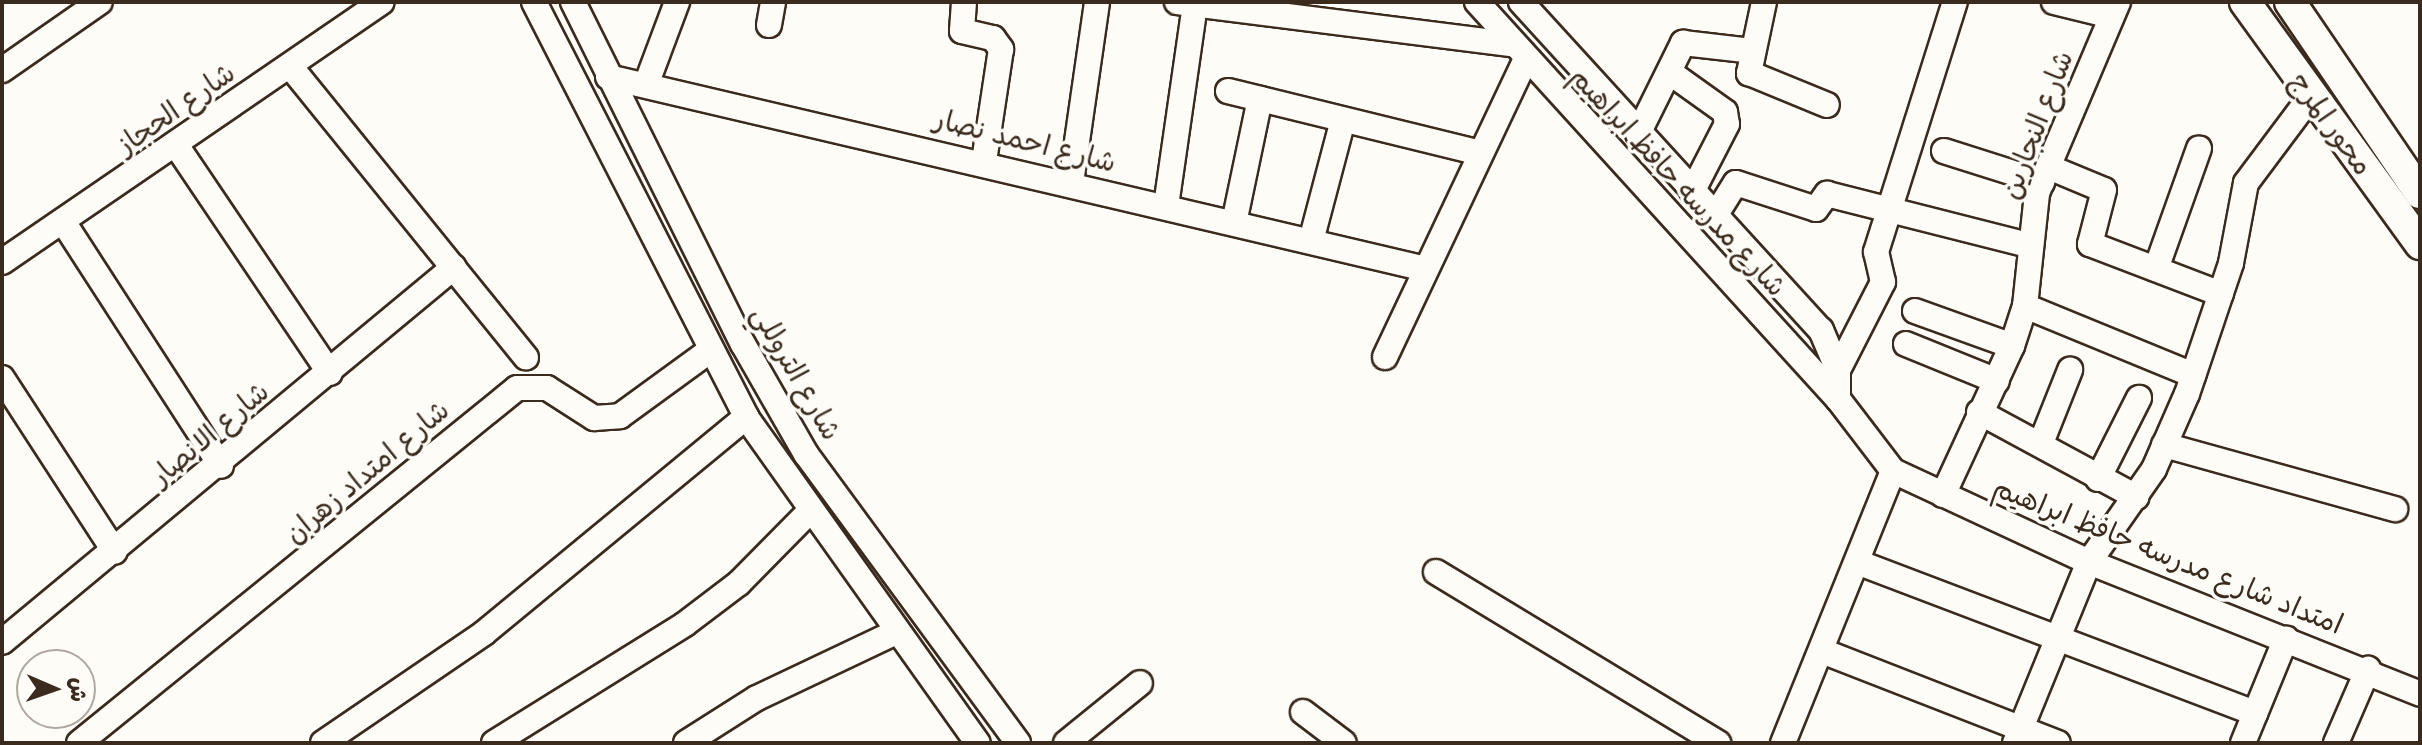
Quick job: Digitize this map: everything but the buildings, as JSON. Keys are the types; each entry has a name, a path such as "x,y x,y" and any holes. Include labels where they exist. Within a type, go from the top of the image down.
{"main road":[{"name":"محور المرج","path":"2245,2 2420,244"},
{"name":"محور المرج","path":"2290,2 2418,184"}],"street":[{"path":"2,70 100,2"},
{"name":"شارع الحجاز","path":"2,262 64,223 382,2"},
{"path":"534,2 709,351 746,417 808,513 978,743"},
{"name":"شارع التروللي","path":"573,2 608,77 806,454 1018,743"},
{"path":"646,85 677,2"},
{"path":"964,2 962,31 993,38 1001,49 984,161"},
{"path":"1071,183 1097,2"},
{"name":"شارع مدرسه حافظ ابراهيم","path":"1477,2 1517,52 1838,399 1893,471"},
{"name":"شارع مدرسه حافظ ابراهيم","path":"1521,2 1638,134 1821,330 1838,370 1838,399"},
{"path":"1764,2 1752,51 1751,75 1827,105"},
{"path":"1838,370 1883,282 1876,257 1955,2"},
{"path":"2054,2 2115,9"},
{"path":"1166,206 1186,3 1517,52 1481,153 1385,357"},
{"name":"شارع النجارين","path":"1943,495 2012,346 2025,306 2029,245 2046,175 2115,9"},
{"path":"1638,134 1686,42 1752,51"},
{"path":"290,66 526,357"},
{"path":"1672,74 1725,112 1727,124 1692,192"},
{"name":"شارع احمد نصار","path":"608,77 984,161 1426,269"},
{"path":"1228,91 1481,153"},
{"path":"2018,735 2089,562 2136,497 2164,445 2193,375 2221,294 2246,183 2311,96"},
{"path":"1234,223 1260,99"},
{"path":"1311,241 1343,120"},
{"path":"176,145 330,373"},
{"path":"2156,269 2199,148"},
{"path":"1944,151 2104,190 2090,244 2221,294"},
{"path":"1715,216 1736,183 1816,209 1827,194 2029,245"},
{"path":"64,223 221,466"},
{"name":"شارع الانصار","path":"2,642 221,466 454,267"},
{"path":"2025,306 2193,375"},
{"path":"1915,311 2012,346"},
{"path":"1906,344 1997,381"},
{"name":"شارع امتداد زهران","path":"79,743 517,388 547,388 594,418 620,416 709,351"},
{"path":"2041,443 2070,370"},
{"path":"2,378 115,552"},
{"path":"2098,479 2139,398"},
{"path":"1979,412 2136,497"},
{"path":"323,743 495,625 746,417"},
{"path":"2164,445 2395,509"},
{"path":"1783,743 1893,471"},
{"name":"امتداد شارع مدرسه حافظ ابراهيم","path":"1893,471 2089,562 2368,669 2420,694"},
{"path":"494,743 685,624 739,583 808,513"},
{"path":"1857,562 2255,713"},
{"path":"1436,572 1718,743"},
{"path":"686,743 757,698 896,632"},
{"path":"2243,743 2286,638"},
{"path":"1822,651 2018,735 2058,743"},
{"path":"2336,743 2368,669"},
{"path":"1066,743 1140,683"},
{"path":"1303,712 1332,740"}]}
